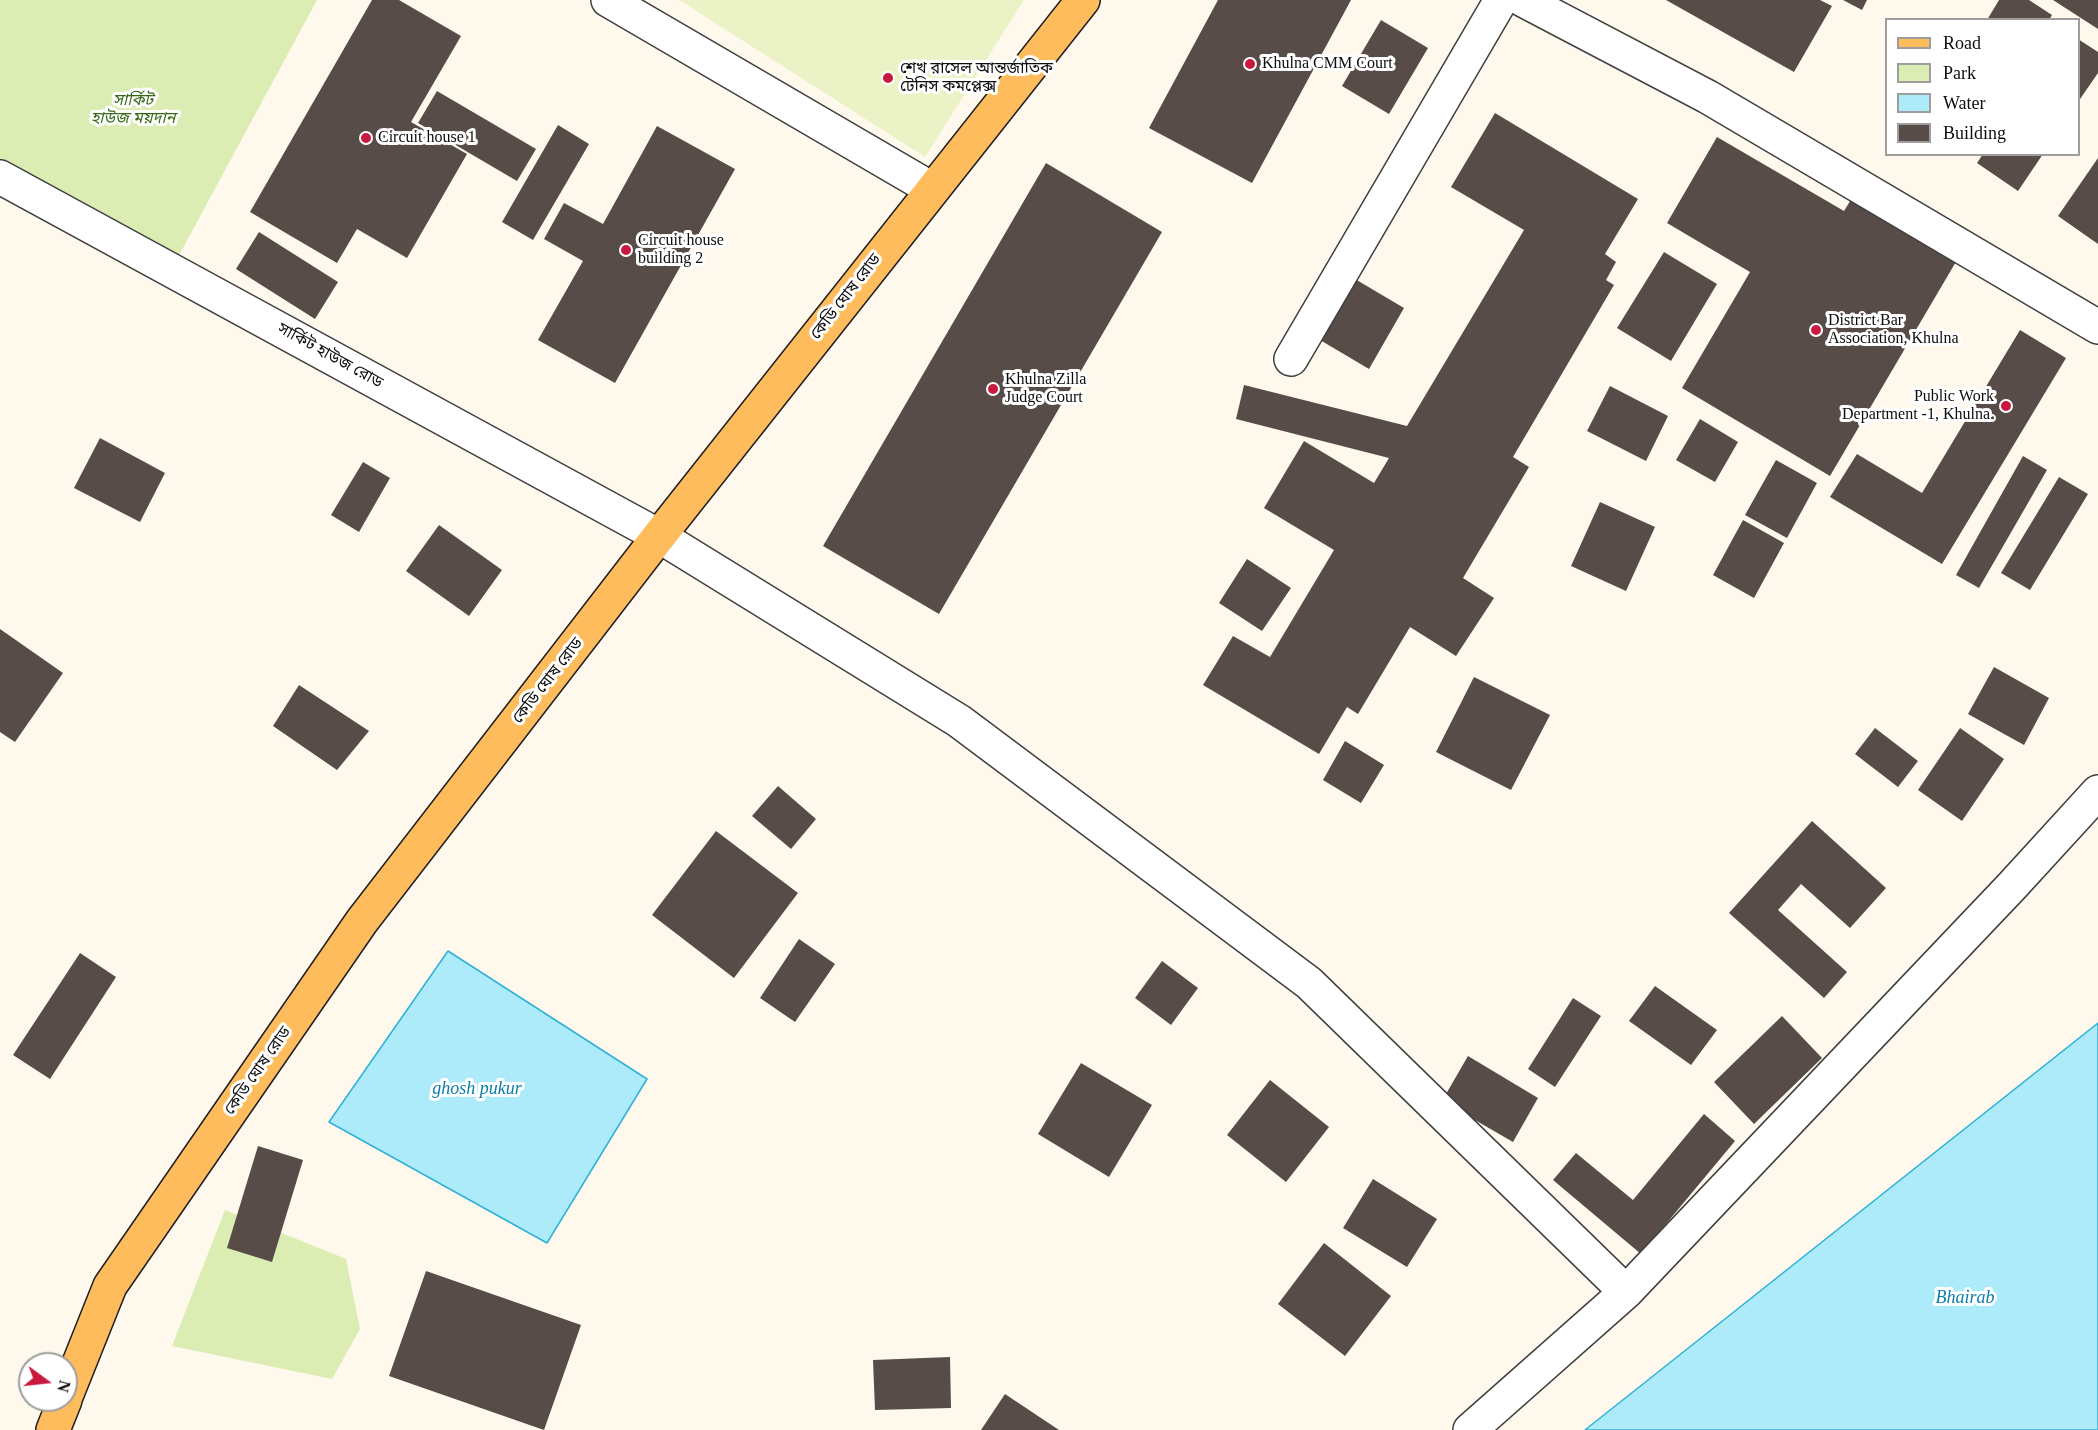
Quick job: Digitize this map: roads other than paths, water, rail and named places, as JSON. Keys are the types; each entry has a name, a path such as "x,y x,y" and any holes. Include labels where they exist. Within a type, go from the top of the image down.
{"main road":[{"name":"কেডি ঘোষ রোড","path":"78,1366 110,1286 362,921 659,536 1083,0"},
{"name":"কেডি ঘোষ রোড","path":"53,1430 60,1412"}],"street":[{"path":"608,0 932,189"},
{"path":"1291,359 1501,0"},
{"path":"1523,0 1708,97 2098,327"},
{"name":"সার্কিট হাউজ রোড","path":"0,177 659,536 959,721 1310,983 1626,1292"},
{"path":"1470,1430 1626,1292 2012,886 2098,792"}],"water":[{"name":"ghosh pukur","path":"448,951 647,1079 547,1243 329,1122"},
{"name":"Bhairab","path":"2098,1023 2098,1430 1585,1430 1590,1426"}],"place":[{"name":"Khulna CMM Court","path":"1250,64"},
{"name":"শেখ রাসেল আন্তর্জাতিক টেনিস কমপ্লেক্স","path":"888,78"},
{"name":"Circuit house 1","path":"366,138"},
{"name":"Circuit house building 2","path":"626,250"},
{"name":"District Bar Association, Khulna","path":"1816,330"},
{"name":"Khulna Zilla Judge Court","path":"993,389"},
{"name":"Public Work Department -1, Khulna.","path":"2006,406"}],"park label":[{"name":"সার্কিট হাউজ ময়দান","path":"133,110"}]}
